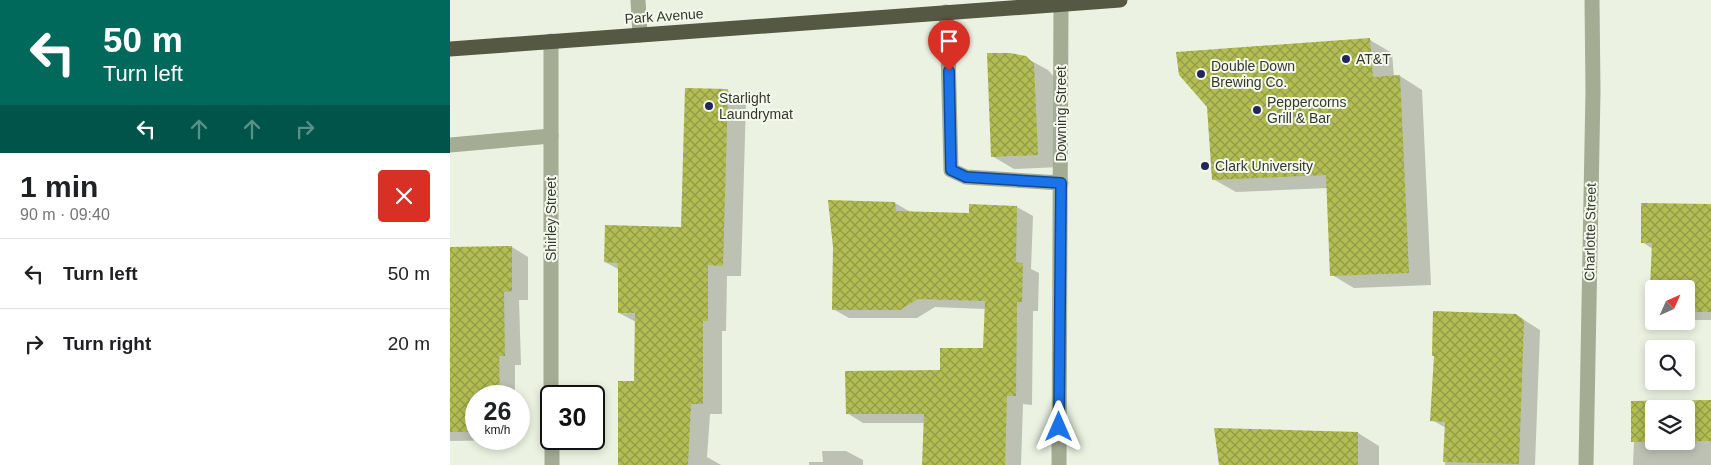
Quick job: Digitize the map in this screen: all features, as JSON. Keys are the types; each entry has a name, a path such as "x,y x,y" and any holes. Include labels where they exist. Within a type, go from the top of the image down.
{"highway":[{"name":"Park Avenue","path":"450,48 946,12 1045,2 1061,4 1120,0"}],"street":[{"path":"638,0 640,34"},
{"name":"Charlotte Street","path":"1586,465 1593,91 1592,0"},
{"name":"Downing Street","path":"1059,465 1061,4"},
{"path":"946,12 951,170 966,177 1061,183"},
{"name":"Shirley Street","path":"551,41 551,385"},
{"path":"450,145 551,136"},
{"path":"552,450 552,465"}],"building":[{"path":"1370,38 1373,77 1400,75 1409,273 1330,276 1326,175 1212,180 1207,107 1179,75 1176,52"},
{"path":"987,53 1010,53 1026,56 1034,64 1038,155 991,157"},
{"path":"685,88 728,89 723,266 708,265 708,321 703,321 703,404 691,404 688,465 618,465 618,381 634,381 635,313 618,313 618,263 604,262 605,225 681,227"},
{"path":"828,200 895,202 896,211 969,213 969,204 1017,206 1016,262 1023,263 1022,302 1017,302 1016,396 1007,396 1005,465 922,465 924,414 846,414 845,371 940,370 940,348 983,348 985,301 918,299 900,310 832,310 833,247"},
{"path":"1641,203 1711,204 1711,312 1695,312 1695,280 1650,280 1652,243 1641,243"},
{"path":"512,246 512,291 504,292 505,356 499,356 500,385 465,385 465,432 450,432 450,247"},
{"path":"1433,311 1516,314 1524,320 1519,464 1443,462 1445,422 1430,421 1434,356 1432,356"},
{"path":"1695,400 1711,400 1711,441 1695,441"},
{"path":"1631,401 1645,401 1645,442 1631,442"},
{"path":"1214,428 1358,432 1358,465 1219,465"}],"place":[{"name":"AT&T","path":"1346,59"},
{"name":"Double Down Brewing Co.","path":"1201,74"},
{"name":"Starlight Laundrymat","path":"709,106"},
{"name":"Peppercorns Grill & Bar","path":"1257,110"},
{"name":"Clark University","path":"1205,166"}],"route":[{"path":"949,71 951,170 966,177 1061,183 1059,427"}]}
